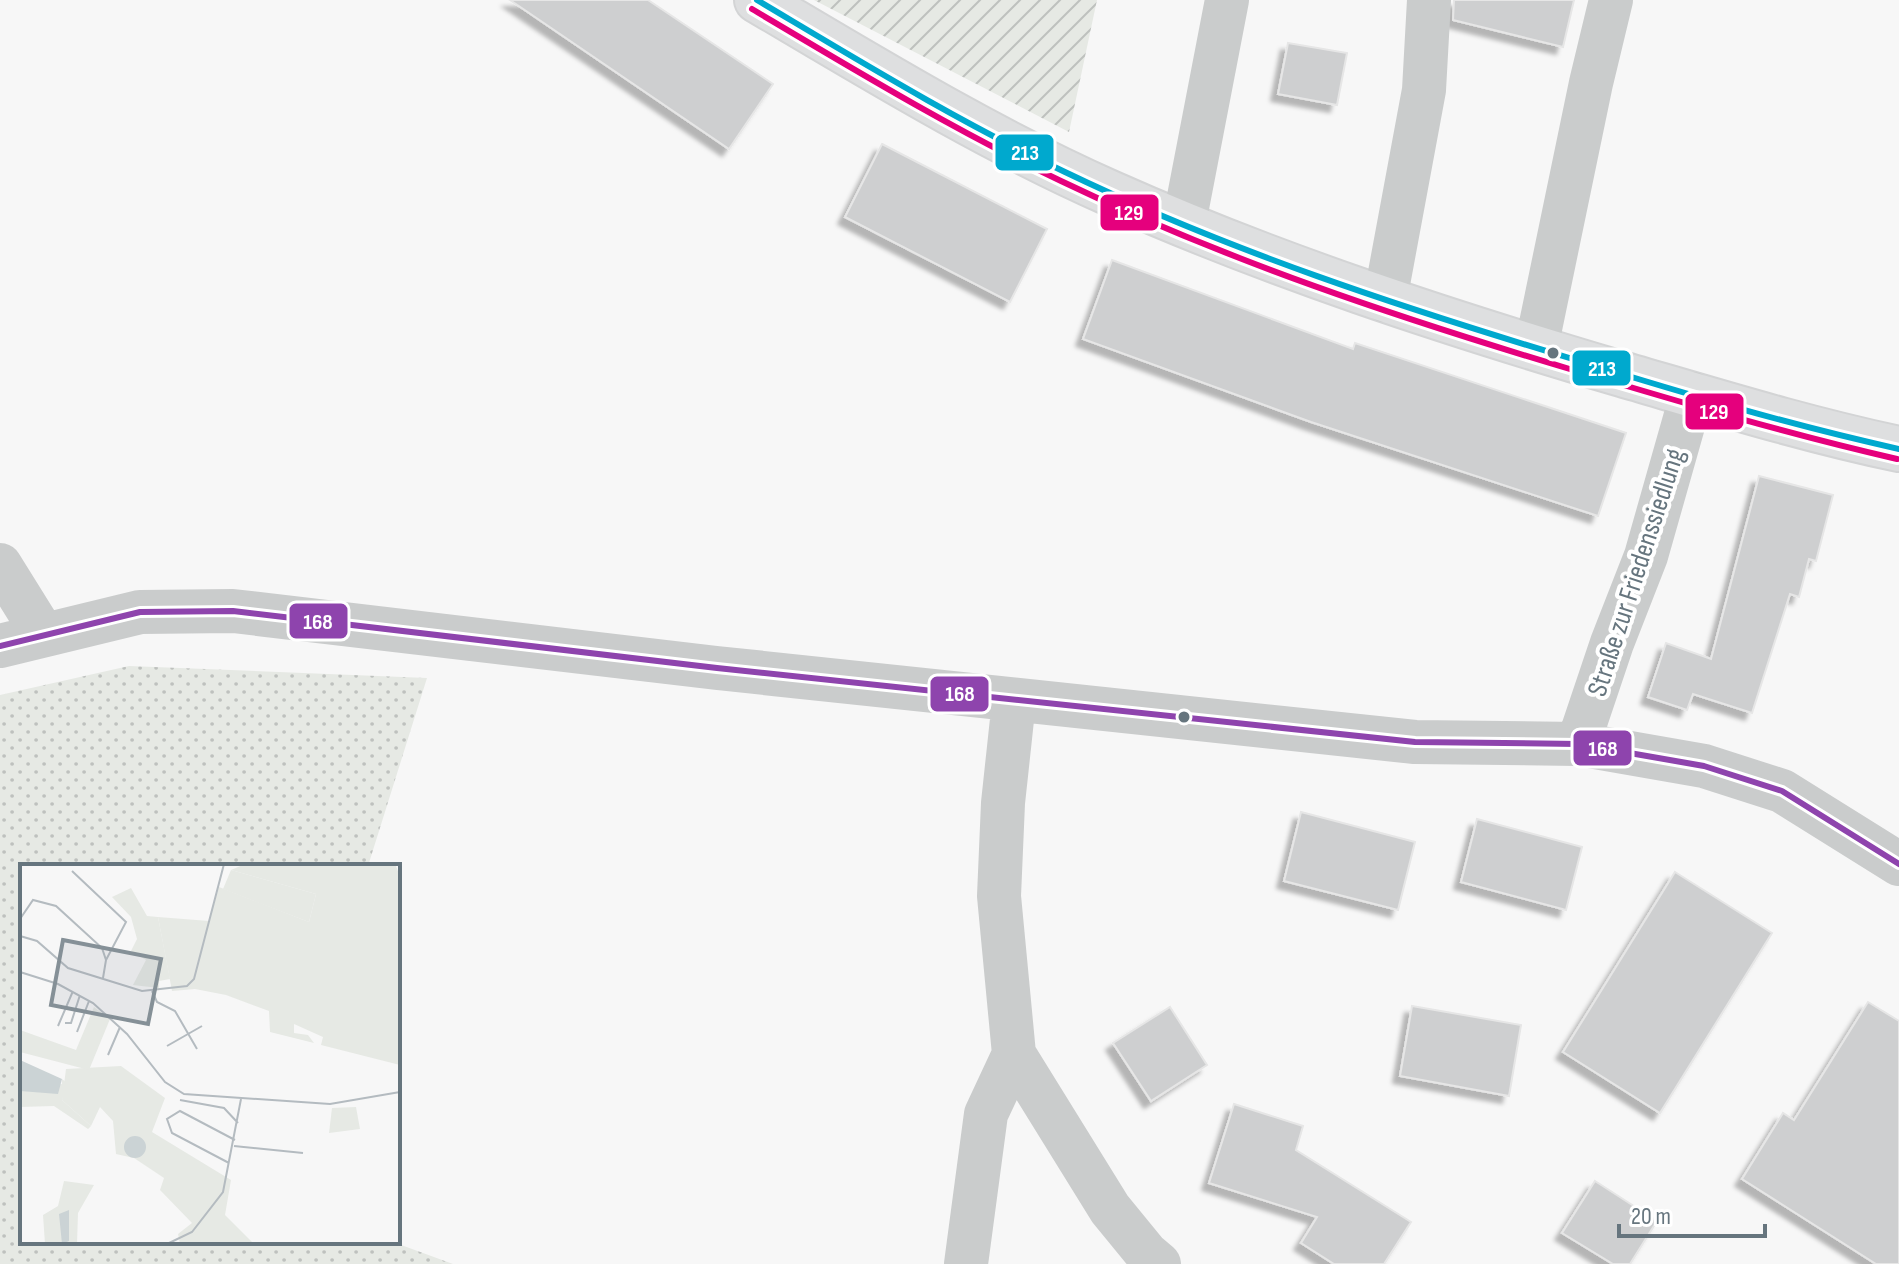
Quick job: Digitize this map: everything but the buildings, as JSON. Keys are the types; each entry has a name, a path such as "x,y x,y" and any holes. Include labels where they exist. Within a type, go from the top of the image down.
{"main road":[{"path":"757,0 969,122 1109,193 1184,223 1385,300 1536,348 1836,435 1899,449"}],"street":[{"path":"1184,223 1227,0"},
{"path":"1385,300 1424,90 1429,0"},
{"path":"1536,348 1611,0"},
{"name":"Straße zur Friedenssiedlung","path":"1578,744 1646,556 1692,394"},
{"path":"0,565 43,634"},
{"path":"0,646 140,612 233,611 1014,701 1415,742 1578,744 1704,766 1782,791 1899,864"},
{"path":"1014,701 1003,803 999,896 1014,1054 1110,1209 1159,1264"},
{"path":"966,1264 986,1114 1014,1054"}],"shaded area":[{"path":"814,0 1097,0 1069,132"},
{"path":"129,666 427,678 369,864 20,864 20,1244 398,1244 453,1264 0,1264 0,695"}],"transit line":[{"name":"213","path":"757,0 909,90 1025,153 1127,201 1253,252 1511,340 1777,419 1899,449"},
{"name":"129","path":"752,9 904,98 1021,161 1123,210 1249,262 1508,350 1734,417 1897,459"},
{"name":"168","path":"0,646 140,612 233,611 717,668 1415,742 1578,744 1704,766 1782,791 1899,864"}]}
